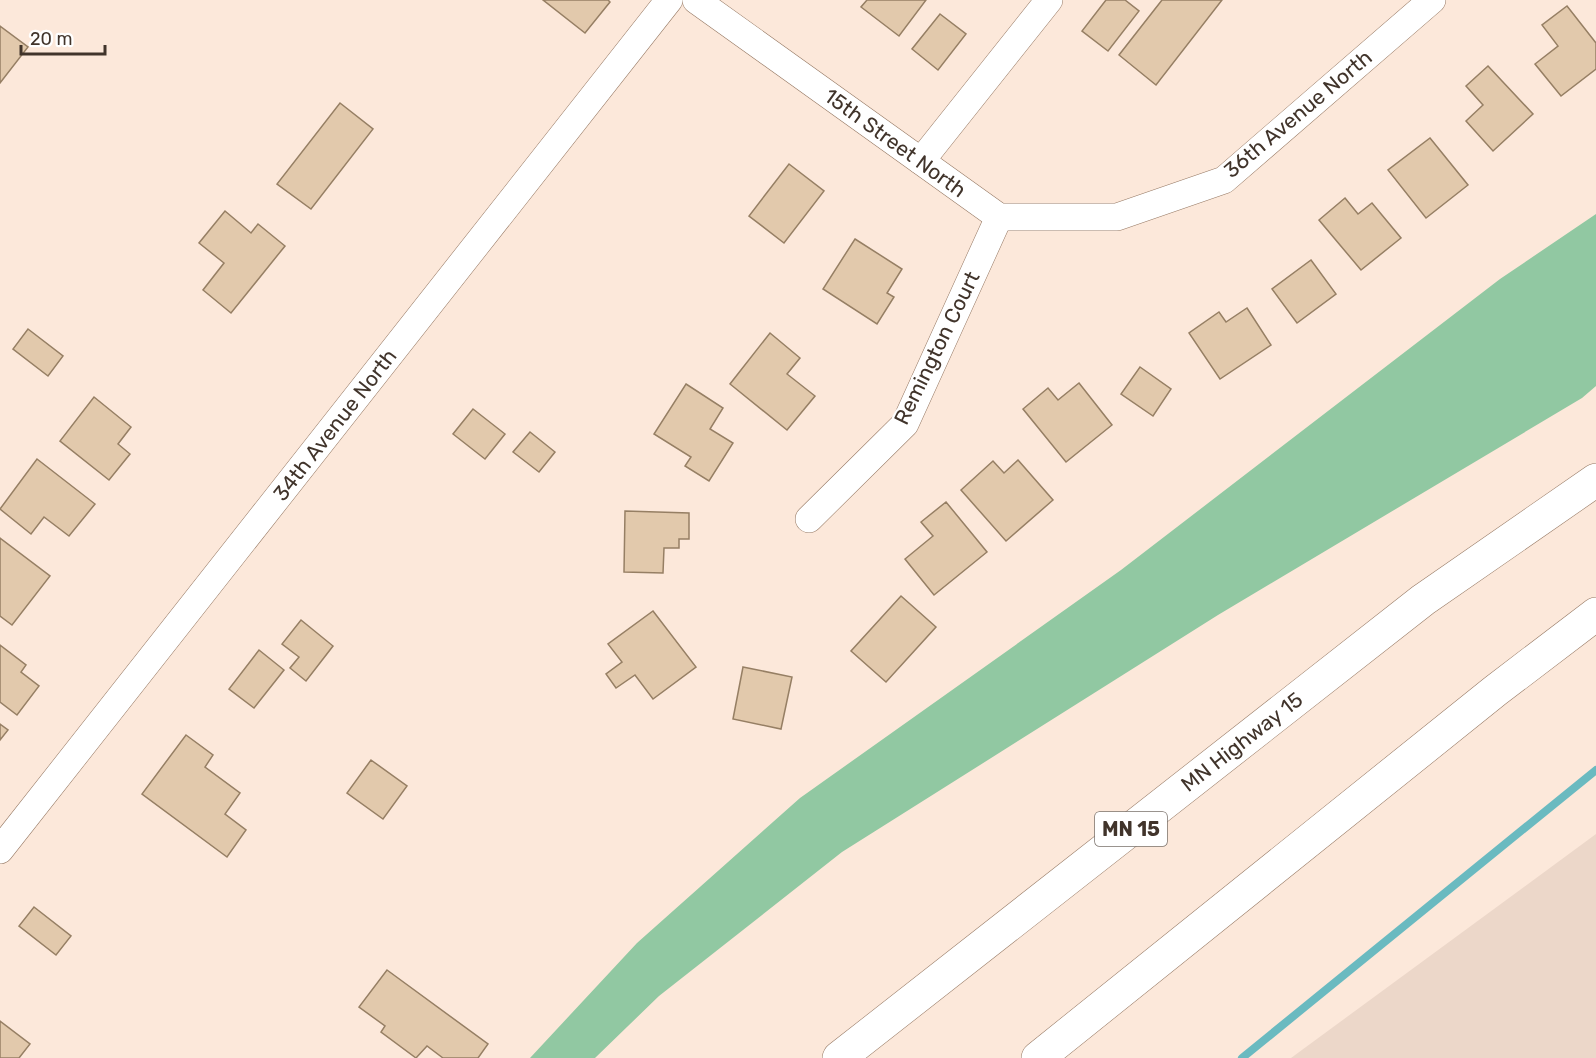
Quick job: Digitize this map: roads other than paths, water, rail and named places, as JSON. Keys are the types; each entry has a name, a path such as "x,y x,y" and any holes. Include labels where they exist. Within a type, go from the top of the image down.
{"highway":[{"name":"MN Highway 15","path":"839,1058 1423,600 1596,480"},
{"path":"1038,1058 1495,691 1596,614"}],"street":[{"name":"34th Avenue North","path":"0,850 669,0"},
{"name":"15th Street North","path":"696,0 999,217"},
{"path":"921,161 1049,0"},
{"name":"36th Avenue North","path":"999,217 1117,216 1224,180 1432,0"},
{"name":"Remington Court","path":"809,519 905,424 999,217"}],"waterway":[{"path":"1242,1058 1596,770"}]}
